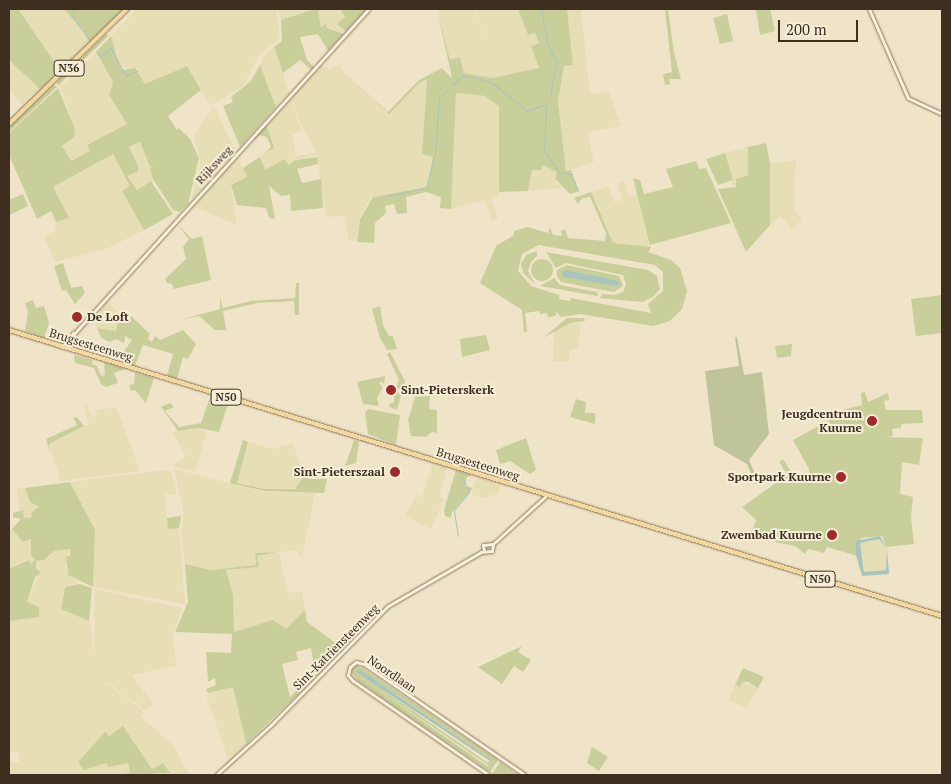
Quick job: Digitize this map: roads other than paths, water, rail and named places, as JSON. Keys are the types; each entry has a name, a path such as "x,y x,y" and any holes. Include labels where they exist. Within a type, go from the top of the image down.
{"main road":[{"name":"N36","path":"9,124 127,9"},
{"name":"Brugsesteenweg","path":"9,330 942,616"}],"street":[{"name":"Rijksweg","path":"64,347 73,333 369,9"},
{"path":"869,9 908,98 942,114"},
{"path":"484,551 483,545 493,544 547,496"},
{"name":"Sint-Katriensteenweg","path":"216,775 272,724 388,606 484,551 492,551 493,544"},
{"name":"Noordlaan","path":"489,775 353,681 348,675 350,667 356,662 364,664 525,775"}],"water":[{"path":"565,270 615,280 619,283 616,286 564,277 561,274"},
{"path":"880,536 886,547 879,539 860,543 864,572 886,570 887,548 889,574 862,576 856,555 856,541"},
{"path":"359,669 491,760 356,672"}],"waterway":[{"path":"75,9 71,15 91,42"},
{"path":"541,9 548,45 556,62 550,95"},
{"path":"97,53 101,56 111,48 124,73 127,75 137,71"},
{"path":"451,85 463,76 477,78 491,82 527,111 545,104"},
{"path":"435,153 439,98 449,88"},
{"path":"546,105 544,151 560,173 571,174 577,190"},
{"path":"385,196 426,188 434,157"},
{"path":"458,536 454,510 469,492 460,473"}],"place":[{"name":"De Loft","path":"77,317"},
{"name":"Sint-Pieterskerk","path":"391,390"},
{"name":"Jeugdcentrum Kuurne","path":"872,421"},
{"name":"Sint-Pieterszaal","path":"395,472"},
{"name":"Sportpark Kuurne","path":"841,477"},
{"name":"Zwembad Kuurne","path":"832,535"}]}
